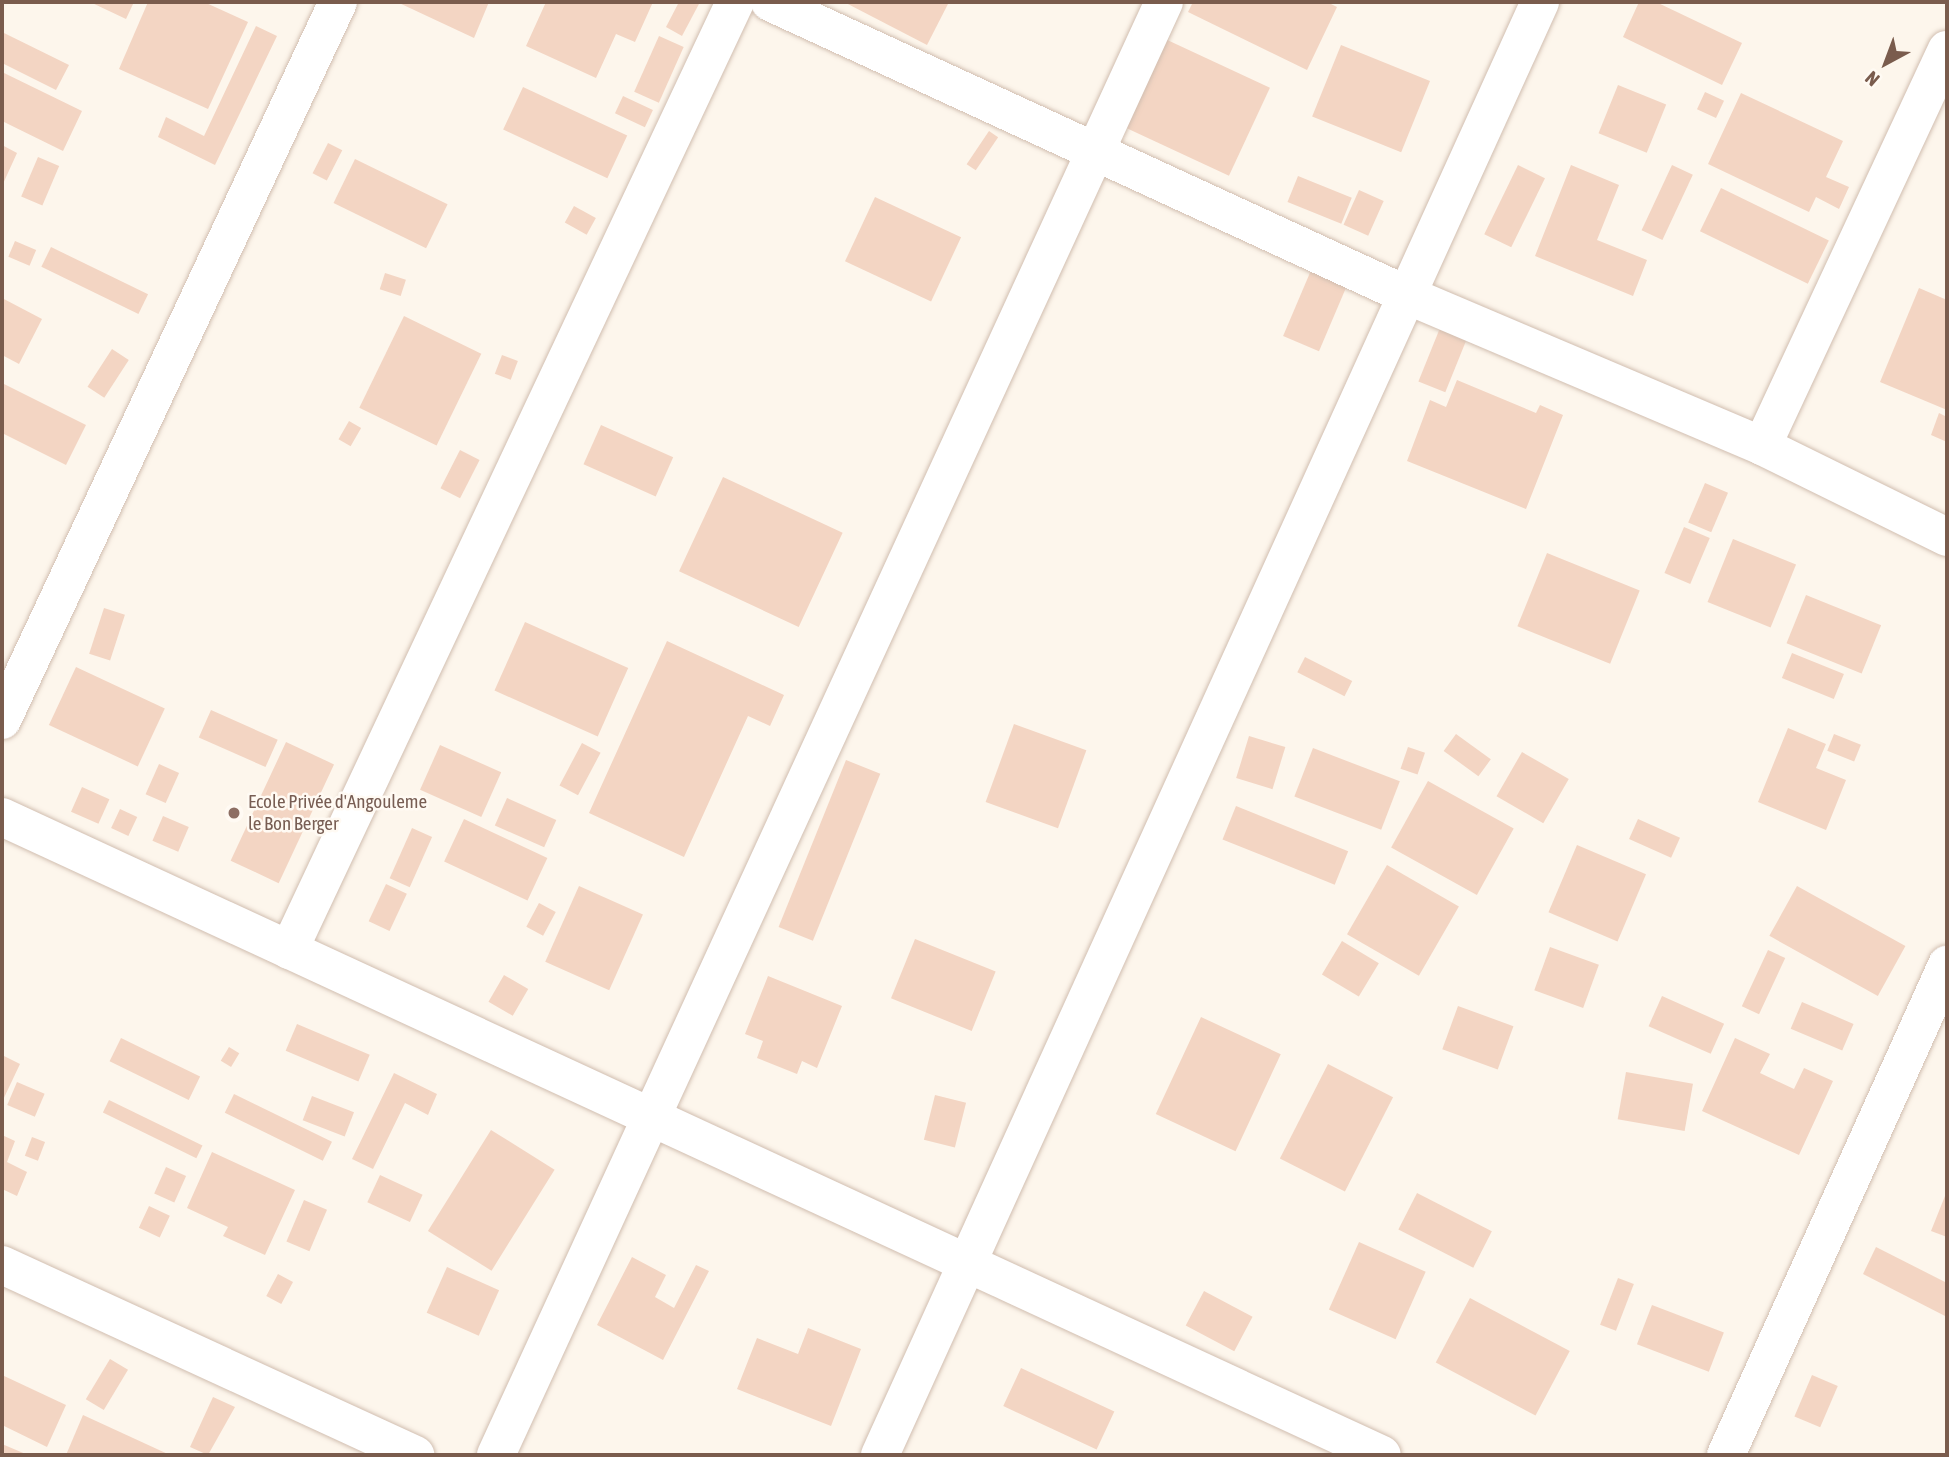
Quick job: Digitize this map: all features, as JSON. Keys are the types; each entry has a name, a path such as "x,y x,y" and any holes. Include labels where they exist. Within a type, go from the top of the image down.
{"street":[{"path":"2,720 338,2"},
{"path":"289,950 734,2"},
{"path":"770,2 1409,296 1762,446 1947,537"},
{"path":"496,1455 1164,2"},
{"path":"880,1455 1541,2"},
{"path":"1762,446 1947,50"},
{"path":"2,817 967,1263 1364,1452"},
{"path":"1726,1455 1947,965"},
{"path":"2,1265 415,1455"}],"building":[{"path":"90,2 134,2 126,19"},
{"path":"148,2 204,2 248,22 208,109 119,69"},
{"path":"397,2 489,2 474,38"},
{"path":"546,2 653,2 635,42 616,34 596,78 526,46"},
{"path":"679,2 700,2 682,36 666,27"},
{"path":"844,2 949,2 927,45"},
{"path":"1193,2 1327,2 1337,7 1307,70 1188,12"},
{"path":"1639,2 1656,2 1742,43 1722,85 1623,37"},
{"path":"256,26 277,36 215,165 158,137 166,117 204,136"},
{"path":"2,32 69,65 56,90 2,63"},
{"path":"659,36 684,47 659,103 634,92"},
{"path":"1163,38 1270,88 1229,176 1122,126"},
{"path":"1341,45 1430,81 1401,152 1312,116"},
{"path":"2,72 82,111 63,151 2,121"},
{"path":"1618,85 1666,104 1647,153 1599,133"},
{"path":"523,87 627,136 607,178 503,130"},
{"path":"1705,92 1724,101 1716,118 1697,109"},
{"path":"1741,93 1843,141 1826,177 1849,187 1839,209 1816,197 1809,212 1708,164"},
{"path":"623,96 653,110 645,127 615,113"},
{"path":"989,131 998,137 976,170 967,164"},
{"path":"328,143 342,150 327,181 313,173"},
{"path":"2,145 17,153 2,186"},
{"path":"38,157 59,166 42,206 21,197"},
{"path":"355,159 448,204 426,248 334,203"},
{"path":"1518,165 1545,178 1511,247 1484,234"},
{"path":"1571,165 1619,185 1597,240 1647,260 1633,296 1535,256"},
{"path":"1672,165 1693,175 1662,240 1642,230"},
{"path":"1298,176 1352,198 1341,224 1288,202"},
{"path":"1721,188 1829,241 1808,284 1700,231"},
{"path":"1359,190 1384,201 1368,236 1344,225"},
{"path":"875,197 961,237 931,301 845,261"},
{"path":"574,206 596,218 587,235 565,223"},
{"path":"15,241 36,250 30,266 8,257"},
{"path":"51,247 148,294 138,314 41,267"},
{"path":"1312,268 1348,283 1319,351 1283,336"},
{"path":"385,273 406,280 401,296 380,289"},
{"path":"1919,288 1947,300 1947,410 1880,382"},
{"path":"2,298 42,319 19,364 2,355"},
{"path":"404,316 481,354 437,445 359,408"},
{"path":"1442,323 1469,334 1445,392 1418,381"},
{"path":"112,349 129,360 104,398 87,387"},
{"path":"502,355 518,361 511,380 495,374"},
{"path":"1457,380 1536,413 1540,405 1563,415 1526,509 1407,461 1430,400 1446,407"},
{"path":"2,383 86,425 66,465 2,433"},
{"path":"1939,413 1947,417 1947,442 1931,435"},
{"path":"349,421 361,428 351,446 338,439"},
{"path":"601,425 673,457 656,496 584,464"},
{"path":"460,450 480,460 460,498 440,488"},
{"path":"723,477 843,533 799,627 679,571"},
{"path":"1705,483 1728,493 1711,532 1688,523"},
{"path":"1684,527 1710,538 1690,584 1664,573"},
{"path":"1733,539 1796,564 1771,628 1708,602"},
{"path":"1547,553 1640,590 1610,664 1517,626"},
{"path":"1806,595 1881,625 1862,674 1787,643"},
{"path":"104,608 125,615 110,660 89,654"},
{"path":"525,622 628,668 598,736 494,691"},
{"path":"667,641 784,695 770,726 748,716 684,857 589,813"},
{"path":"1792,653 1844,674 1834,699 1782,678"},
{"path":"1305,657 1352,681 1345,696 1297,672"},
{"path":"76,667 165,708 138,766 49,725"},
{"path":"211,710 278,740 265,767 199,737"},
{"path":"1014,724 1086,750 1058,828 986,802"},
{"path":"1788,728 1826,744 1816,768 1846,780 1826,830 1758,802"},
{"path":"1456,734 1491,759 1478,776 1444,751"},
{"path":"1834,734 1861,745 1854,762 1827,751"},
{"path":"1249,736 1285,747 1272,789 1236,778"},
{"path":"286,742 334,764 279,883 231,861"},
{"path":"582,743 601,753 578,795 559,785"},
{"path":"440,745 501,772 481,817 420,790"},
{"path":"1408,747 1425,753 1418,775 1401,769"},
{"path":"1313,748 1400,781 1381,830 1294,797"},
{"path":"1522,752 1569,779 1543,823 1496,796"},
{"path":"846,760 880,774 813,941 779,927"},
{"path":"159,764 179,773 166,803 146,794"},
{"path":"1428,781 1514,829 1477,895 1391,847"},
{"path":"82,787 109,799 98,824 71,812"},
{"path":"507,798 556,820 544,847 495,825"},
{"path":"1236,806 1348,851 1335,885 1223,839"},
{"path":"120,809 137,817 128,836 111,828"},
{"path":"163,816 189,827 178,852 152,841"},
{"path":"464,819 547,858 528,900 444,862"},
{"path":"1638,819 1680,838 1671,858 1629,839"},
{"path":"412,828 432,837 410,887 390,878"},
{"path":"1577,845 1646,874 1618,942 1548,912"},
{"path":"1387,865 1459,906 1419,976 1347,934"},
{"path":"386,884 407,894 390,931 369,921"},
{"path":"579,886 643,914 609,990 545,962"},
{"path":"1797,886 1905,946 1878,996 1769,936"},
{"path":"539,903 556,912 543,936 526,927"},
{"path":"915,939 996,972 972,1031 891,998"},
{"path":"1342,941 1379,963 1359,997 1322,974"},
{"path":"1550,947 1599,965 1583,1008 1534,990"},
{"path":"1768,950 1785,958 1759,1014 1742,1006"},
{"path":"504,975 528,989 513,1016 489,1002"},
{"path":"768,976 842,1006 817,1068 802,1061 797,1074 757,1058 763,1041 745,1034"},
{"path":"1662,996 1724,1024 1711,1054 1649,1026"},
{"path":"1802,1002 1854,1024 1842,1051 1791,1029"},
{"path":"1458,1006 1513,1026 1498,1069 1442,1049"},
{"path":"1201,1017 1281,1054 1236,1151 1156,1114"},
{"path":"297,1024 370,1055 358,1082 286,1051"},
{"path":"121,1038 200,1077 189,1100 110,1061"},
{"path":"1735,1038 1770,1054 1760,1073 1794,1089 1804,1068 1833,1081 1799,1155 1702,1111"},
{"path":"229,1047 239,1053 231,1067 221,1061"},
{"path":"2,1055 20,1064 2,1102"},
{"path":"1328,1064 1393,1097 1345,1192 1280,1158"},
{"path":"1626,1072 1693,1084 1685,1131 1618,1119"},
{"path":"394,1073 437,1094 428,1115 405,1103 373,1169 352,1159"},
{"path":"17,1082 45,1094 35,1117 7,1105"},
{"path":"234,1094 332,1142 323,1161 225,1113"},
{"path":"935,1095 966,1103 955,1147 924,1140"},
{"path":"312,1096 354,1112 345,1136 303,1120"},
{"path":"109,1100 202,1146 196,1158 103,1113"},
{"path":"491,1130 555,1170 492,1271 428,1231"},
{"path":"2,1135 15,1141 7,1162 27,1172 17,1196 2,1189"},
{"path":"32,1137 45,1142 38,1161 25,1156"},
{"path":"212,1152 295,1190 265,1255 223,1236 228,1227 187,1208"},
{"path":"166,1167 186,1176 174,1202 154,1193"},
{"path":"380,1175 423,1195 410,1222 367,1202"},
{"path":"1947,1191 1947,1237 1931,1231"},
{"path":"1417,1193 1492,1231 1473,1268 1398,1230"},
{"path":"304,1200 327,1210 309,1251 286,1241"},
{"path":"149,1206 170,1216 160,1237 139,1228"},
{"path":"1359,1242 1426,1272 1396,1339 1329,1310"},
{"path":"1876,1247 1947,1283 1947,1317 1863,1274"},
{"path":"632,1257 666,1275 655,1297 674,1308 696,1265 709,1271 663,1360 597,1325"},
{"path":"447,1267 499,1290 479,1336 427,1313"},
{"path":"278,1274 293,1282 281,1304 266,1296"},
{"path":"1618,1278 1634,1284 1616,1331 1600,1325"},
{"path":"1204,1291 1253,1317 1234,1351 1186,1325"},
{"path":"1470,1298 1570,1351 1536,1416 1436,1362"},
{"path":"1652,1305 1724,1333 1709,1372 1637,1344"},
{"path":"808,1328 861,1349 831,1426 737,1389 757,1338 798,1354"},
{"path":"110,1359 128,1370 104,1410 86,1399"},
{"path":"1021,1368 1114,1412 1097,1450 1003,1406"},
{"path":"2,1375 66,1405 47,1447 2,1425"},
{"path":"1812,1375 1838,1386 1820,1427 1794,1416"},
{"path":"213,1397 235,1407 208,1455 190,1447"},
{"path":"83,1415 170,1455 66,1455"},
{"path":"2,1444 28,1455 2,1455"}],"place":[{"name":"Ecole Privée d'Angouleme le Bon Berger","path":"234,813"}]}
